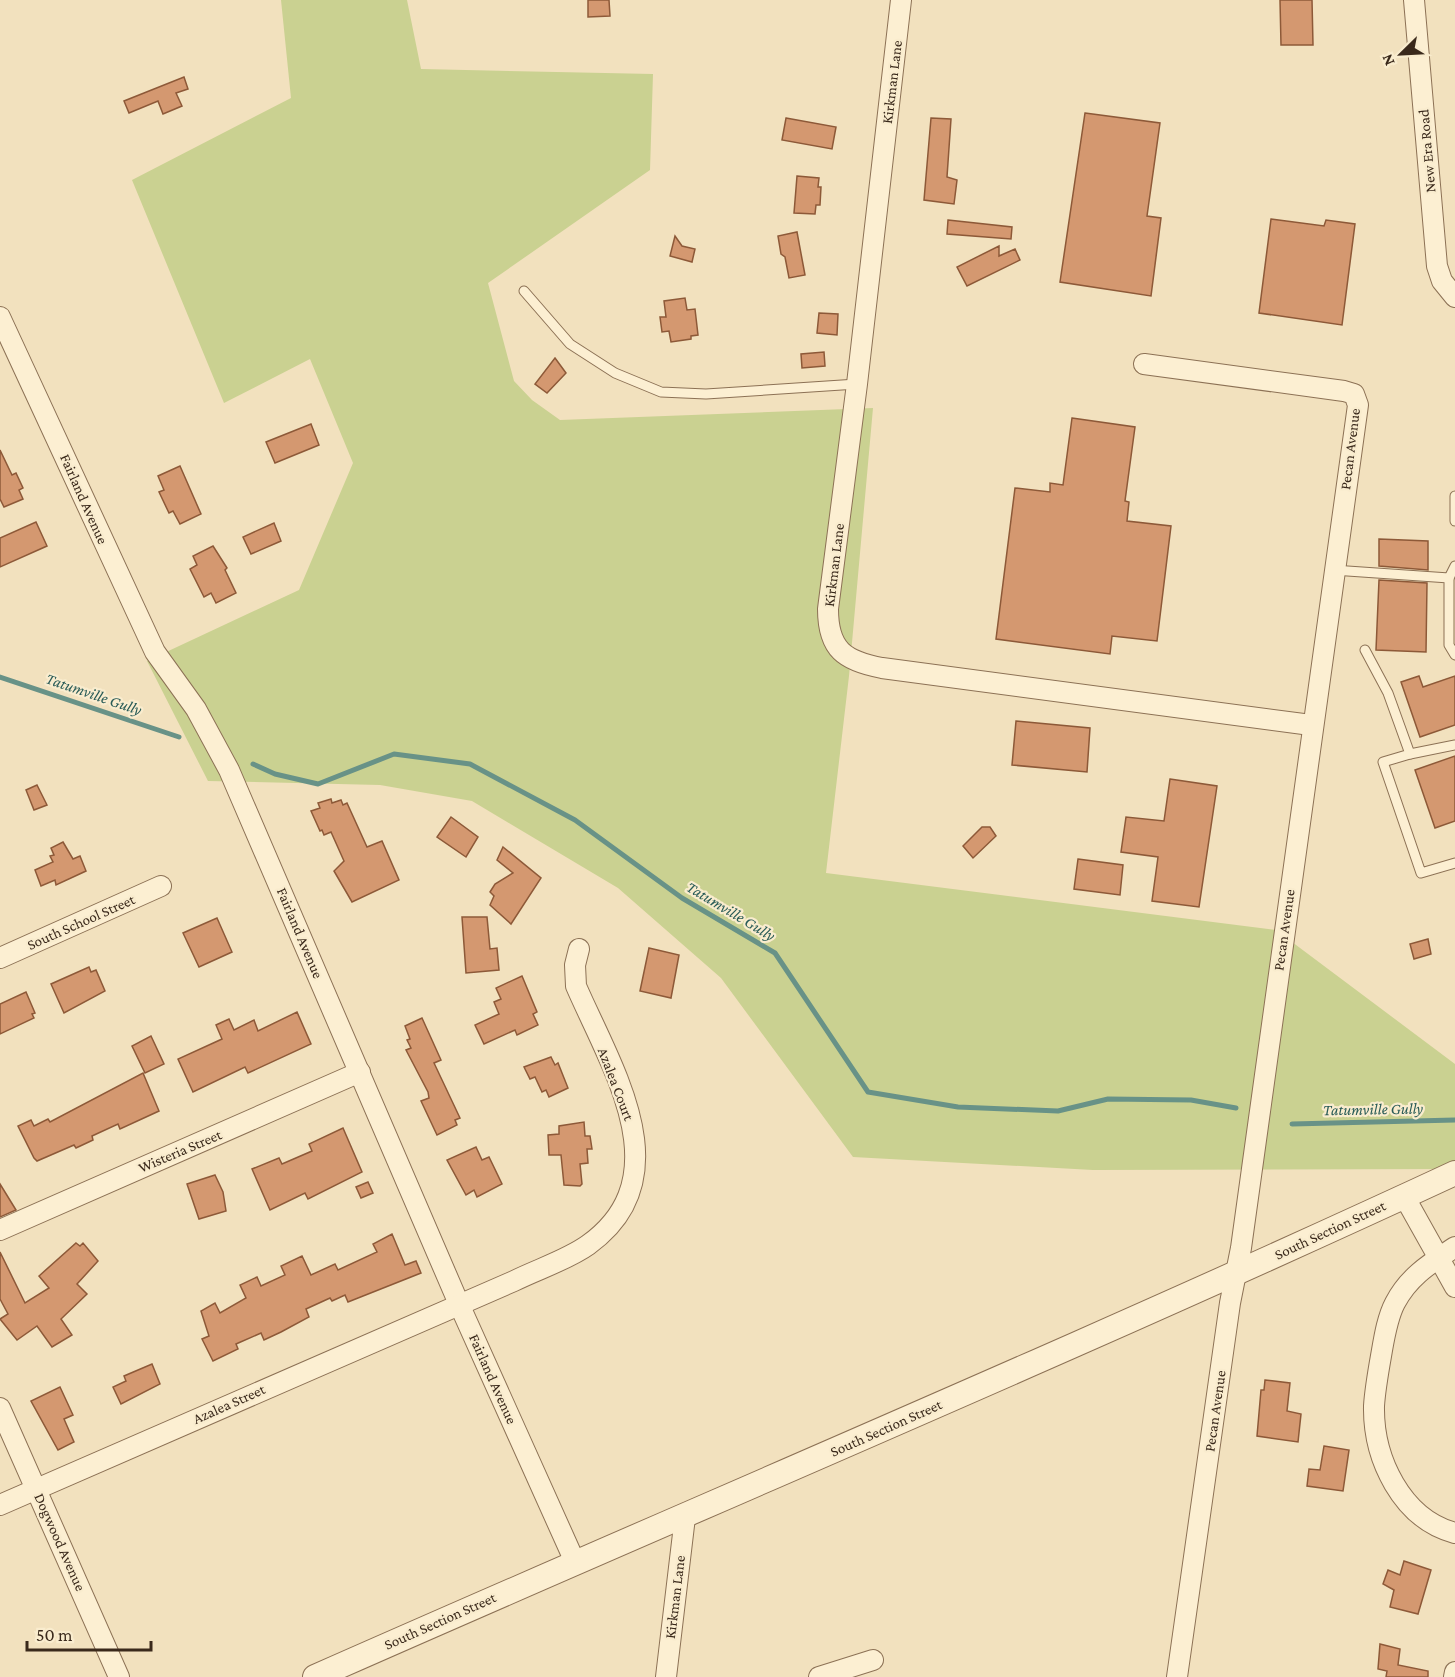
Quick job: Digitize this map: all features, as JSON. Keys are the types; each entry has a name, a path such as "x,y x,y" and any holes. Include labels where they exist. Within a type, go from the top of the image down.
{"street":[{"name":"Kirkman Lane","path":"901,0 858,384 828,609 830,633 839,650 846,657 882,668 1311,725"},
{"name":"New Era Road","path":"1414,0 1437,266 1442,281 1455,297"},
{"name":"Fairland Avenue","path":"0,317 155,652 196,709 230,770 459,1304 575,1562"},
{"name":"Pecan Avenue","path":"1144,364 1354,394 1358,405 1178,1677"},
{"name":"South School Street","path":"0,958 161,886"},
{"name":"Azalea Court","path":"459,1304 586,1247 615,1220 631,1186 637,1152 634,1131 627,1103 576,986 575,965 579,949"},
{"name":"Wisteria Street","path":"0,1230 360,1072"},
{"name":"South Section Street","path":"315,1677 575,1562 685,1517 1236,1273 1455,1173"},
{"path":"1404,1196 1447,1252 1455,1287"},
{"path":"1447,1252 1413,1277 1394,1304 1383,1344 1374,1407 1386,1469 1403,1498 1429,1522 1455,1533"},
{"name":"Azalea Street","path":"0,1505 459,1304"},
{"name":"Dogwood Avenue","path":"0,1408 119,1677"},
{"name":"Kirkman Lane","path":"666,1677 685,1517"},
{"path":"819,1677 873,1660"},
{"path":"1454,1677 1455,1672"}],"lane":[{"path":"524,291 570,344 615,373 661,392 706,394 858,384"},
{"path":"1455,496 1455,521"},
{"path":"1455,566 1449,578 1449,645 1455,655"},
{"path":"1333,570 1449,578"},
{"path":"1365,650 1389,693 1410,754"},
{"path":"1455,745 1383,762 1421,873 1455,863"}],"green space":[{"path":"281,0 407,0 421,69 653,74 650,170 488,283 514,381 532,400 560,420 873,408 849,676 826,873 1276,930 1455,1064 1455,1169 1093,1170 853,1157 721,978 618,888 472,801 380,785 208,781 147,661 299,590 353,463 310,359 224,403 132,180 291,98"}],"building":[{"path":"588,0 609,0 610,16 588,17"},
{"path":"1280,0 1312,0 1313,45 1281,45"},
{"path":"184,77 188,89 176,93 182,106 163,114 158,101 129,113 124,101"},
{"path":"1085,113 1160,123 1147,216 1161,218 1151,296 1060,282"},
{"path":"786,118 836,127 832,149 782,140"},
{"path":"931,118 951,119 947,177 957,180 954,204 924,200"},
{"path":"797,176 819,178 820,205 816,205 815,214 794,213"},
{"path":"1271,219 1324,226 1326,220 1355,224 1342,325 1259,313"},
{"path":"948,220 1012,227 1011,239 947,234"},
{"path":"797,232 805,275 789,278 778,236"},
{"path":"675,236 682,246 695,249 692,262 670,256"},
{"path":"999,246 999,256 1015,249 1020,260 967,286 957,267"},
{"path":"685,298 687,310 695,309 698,335 691,336 691,339 671,342 669,331 662,332 660,317 666,317 664,301"},
{"path":"819,313 838,314 837,335 817,333"},
{"path":"824,352 825,366 802,368 801,354"},
{"path":"555,358 566,373 547,393 535,384"},
{"path":"1072,418 1135,427 1125,501 1129,502 1127,521 1171,526 1157,641 1112,636 1110,654 996,639 1015,488 1050,492 1050,483 1063,485"},
{"path":"311,424 319,445 275,463 266,442"},
{"path":"0,450 12,475 16,473 23,488 19,490 23,499 4,507 0,499"},
{"path":"180,466 201,514 180,524 173,511 169,513 159,492 164,490 158,476"},
{"path":"36,522 47,546 0,567 0,538"},
{"path":"274,523 281,541 251,554 243,537"},
{"path":"1379,539 1428,541 1428,570 1379,566"},
{"path":"213,546 227,568 225,570 236,593 216,603 211,593 204,597 190,569 197,565 193,556"},
{"path":"1379,580 1427,583 1426,652 1376,650"},
{"path":"1419,676 1423,687 1455,676 1455,725 1420,737 1401,682"},
{"path":"1016,721 1090,728 1087,772 1012,765"},
{"path":"1455,756 1455,821 1435,828 1415,770"},
{"path":"1170,779 1217,786 1199,907 1152,901 1158,857 1121,852 1126,817 1164,821"},
{"path":"37,785 47,805 34,810 26,790"},
{"path":"331,799 332,803 341,800 343,805 347,803 367,847 382,841 399,880 352,902 334,871 344,861 331,832 324,835 322,830 320,831 311,811 320,808 318,803"},
{"path":"451,817 478,837 466,857 437,837"},
{"path":"982,827 990,827 996,836 973,858 963,846"},
{"path":"63,842 73,859 80,856 86,871 56,885 55,880 41,886 35,870 53,862 50,856 54,855 51,848"},
{"path":"503,847 541,878 511,924 490,905 494,896 490,892 495,884 513,873 497,860"},
{"path":"1078,859 1123,865 1120,895 1074,889"},
{"path":"462,917 487,917 490,949 497,948 499,970 466,973"},
{"path":"217,918 232,952 199,967 183,933"},
{"path":"1428,939 1431,954 1414,959 1410,944"},
{"path":"649,948 679,955 671,998 640,991"},
{"path":"89,967 91,972 96,970 105,991 64,1013 51,984"},
{"path":"522,976 537,1012 533,1014 538,1025 517,1035 515,1030 484,1044 475,1025 499,1014 494,1002 501,999 496,988"},
{"path":"26,992 35,1013 32,1014 34,1018 0,1034 0,1004"},
{"path":"297,1012 311,1044 248,1073 245,1067 193,1092 178,1059 222,1039 216,1025 229,1019 234,1030 254,1020 258,1031"},
{"path":"422,1018 441,1060 434,1063 460,1118 455,1120 457,1125 437,1135 421,1101 429,1098 428,1092 406,1050 411,1048 405,1026"},
{"path":"151,1036 164,1064 145,1073 132,1046"},
{"path":"551,1057 555,1065 558,1063 568,1088 549,1097 546,1090 542,1092 535,1077 530,1079 524,1067"},
{"path":"143,1073 159,1111 120,1129 118,1124 92,1136 93,1140 76,1148 74,1145 37,1161 34,1158 18,1126 31,1120 34,1126 48,1119 50,1122"},
{"path":"584,1122 585,1136 590,1136 592,1149 587,1149 588,1163 580,1164 582,1184 580,1186 564,1185 561,1155 549,1155 548,1135 559,1134 559,1126"},
{"path":"343,1128 362,1172 308,1199 305,1193 270,1210 252,1169 279,1158 282,1164 312,1151 309,1144"},
{"path":"476,1147 482,1160 489,1157 502,1184 477,1197 474,1190 466,1195 447,1160"},
{"path":"215,1175 223,1192 226,1211 199,1219 187,1184"},
{"path":"368,1182 373,1193 361,1198 356,1187"},
{"path":"0,1184 16,1210 0,1217"},
{"path":"392,1234 405,1265 416,1261 421,1273 348,1302 345,1295 332,1301 330,1298 306,1309 309,1317 264,1340 261,1333 236,1344 238,1349 213,1361 202,1339 209,1336 201,1311 215,1303 220,1313 246,1298 240,1285 257,1277 261,1286 285,1275 281,1266 302,1256 311,1275 335,1264 338,1270 377,1252 373,1244"},
{"path":"76,1243 80,1246 83,1243 98,1261 77,1284 87,1294 61,1319 72,1335 52,1347 37,1326 17,1340 0,1319 8,1314 0,1299 0,1252 25,1303 49,1288 39,1276"},
{"path":"152,1364 160,1384 121,1404 113,1387 126,1381 124,1376"},
{"path":"1265,1380 1290,1383 1287,1411 1301,1414 1298,1442 1257,1436 1261,1390 1264,1390"},
{"path":"60,1387 73,1415 64,1419 74,1442 58,1450 31,1401"},
{"path":"1324,1446 1349,1450 1343,1491 1307,1486 1309,1469 1320,1470"},
{"path":"1404,1561 1431,1570 1418,1614 1390,1607 1394,1590 1383,1584 1388,1570 1400,1575"},
{"path":"1380,1644 1400,1649 1398,1665 1428,1671 1428,1677 1386,1677 1387,1671 1378,1669"}],"waterway":[{"name":"Tatumville Gully","path":"0,677 179,737"},
{"name":"Tatumville Gully","path":"253,764 275,774 318,784 394,754 470,764 575,820 682,898 775,953 868,1092 958,1107 1058,1111 1108,1099 1191,1100 1236,1108"},
{"name":"Tatumville Gully","path":"1292,1124 1455,1120"}]}
